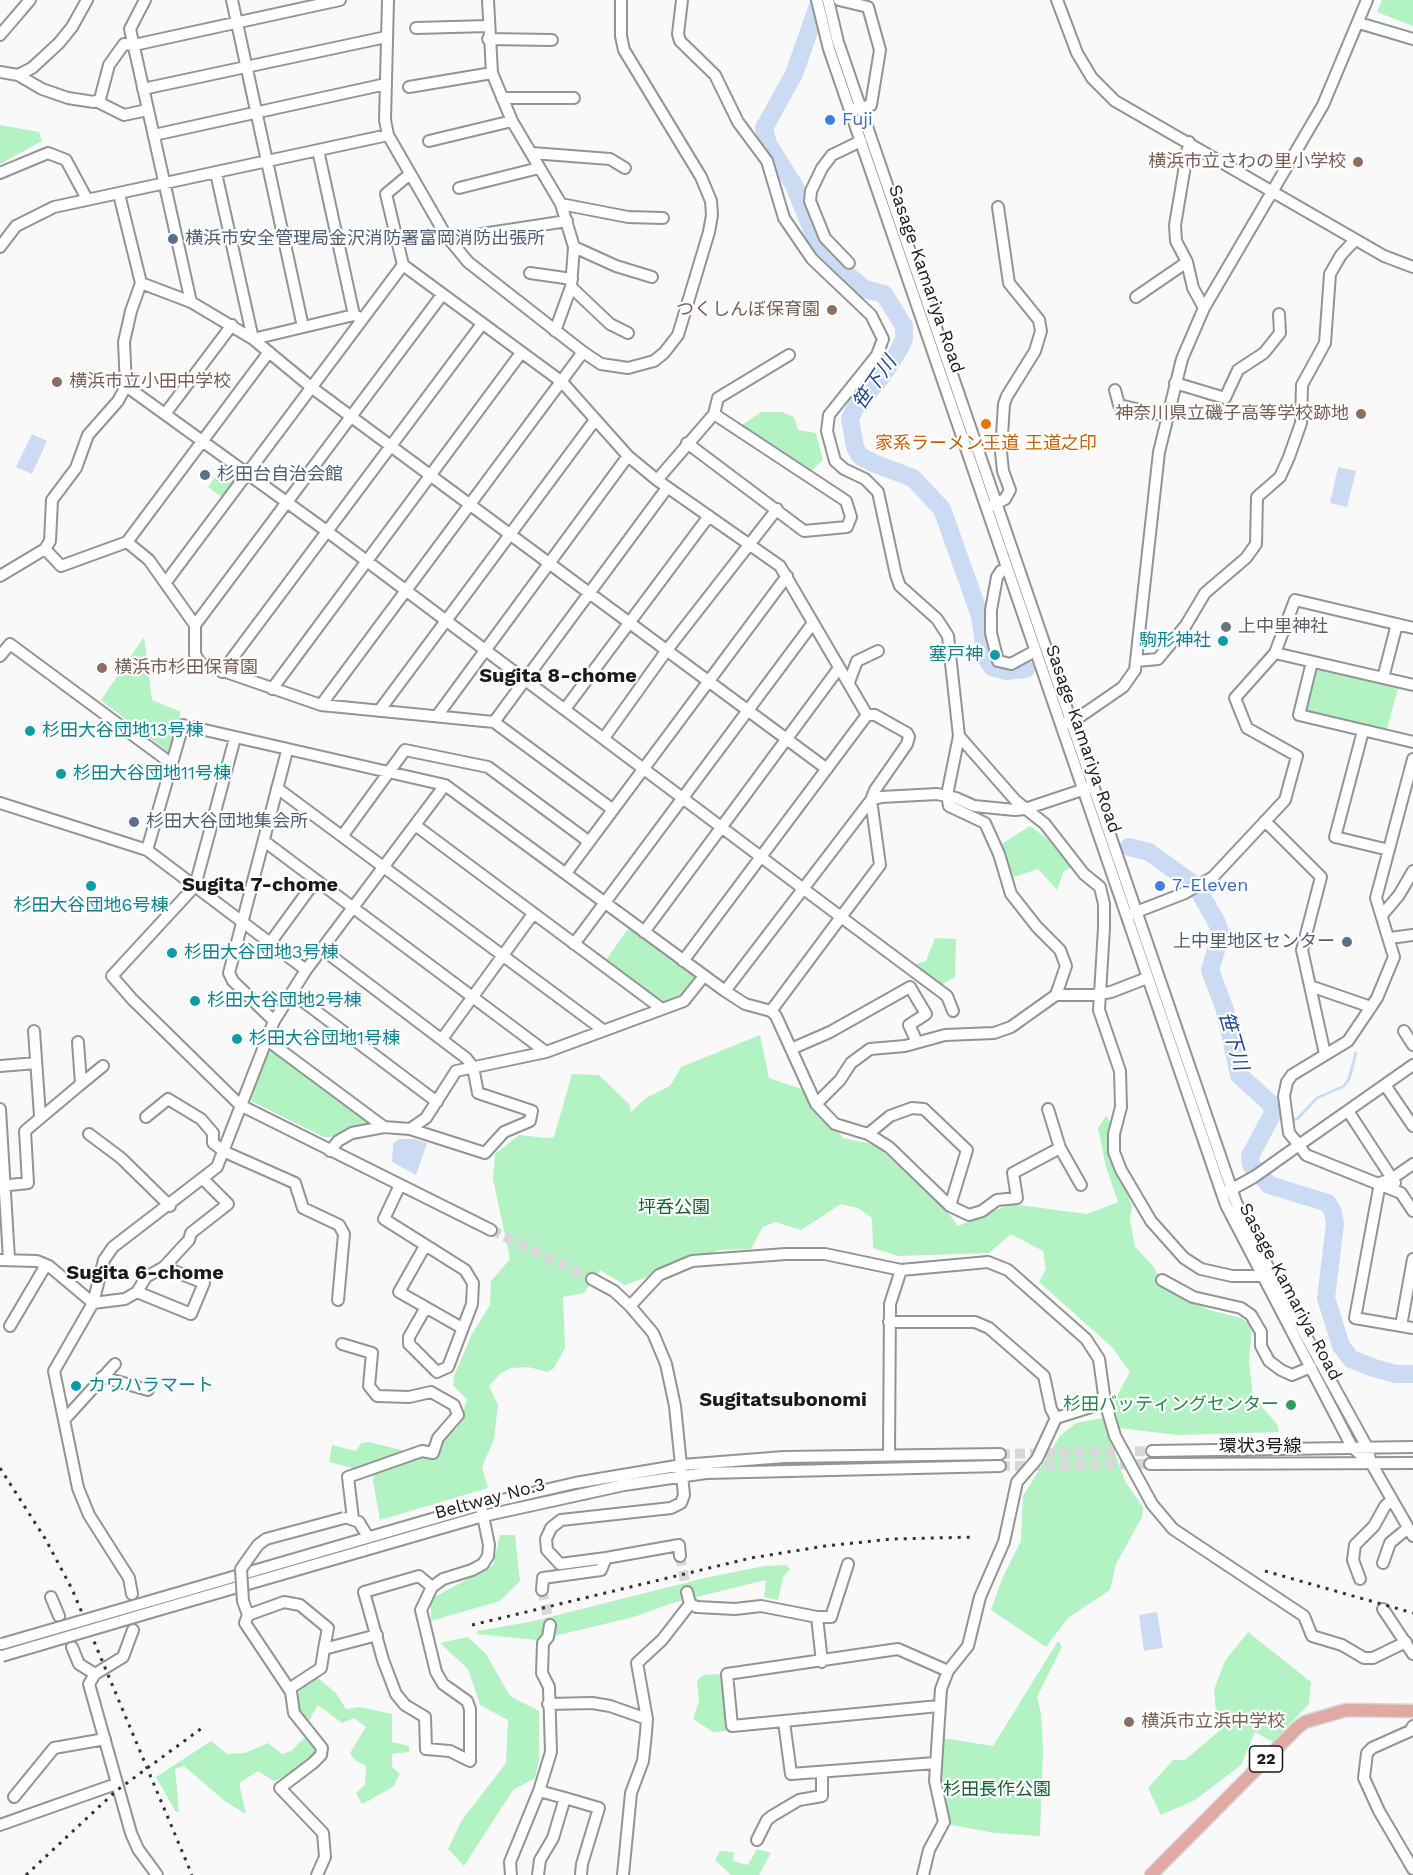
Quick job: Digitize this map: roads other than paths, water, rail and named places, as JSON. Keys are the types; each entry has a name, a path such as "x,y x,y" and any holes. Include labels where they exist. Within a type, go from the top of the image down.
{"main road":[{"name":"22","path":"1150,1875 1305,1722 1346,1710 1413,1712"}],"street":[{"path":"0,35 30,0"},
{"path":"18,75 32,68 59,43 72,27 87,0"},
{"path":"145,0 130,29 190,302"},
{"path":"232,0 303,327"},
{"path":"0,72 18,75 42,89 68,98 85,103 96,101 100,99 109,65 124,44 134,45 340,0"},
{"path":"388,0 385,120 388,135 458,252 583,352 601,363 628,368 654,361 664,353 678,334 709,232 712,214 711,201 701,177 624,50 621,36 621,0"},
{"path":"488,0 488,39 492,73 512,121 561,204 574,247 571,283 555,331"},
{"path":"682,0 678,34 680,41 715,75 738,122 767,161 784,218 812,260 871,315 883,339 878,355 829,415 828,431 835,461 844,469 865,479 878,492 900,586 938,619 948,636 959,736 947,795 949,806 985,823 999,854 1011,894 1037,927 1060,950 1066,966 1056,996"},
{"path":"828,0 868,7 878,42 880,50 871,105 856,109"},
{"name":"Sasage Kamariya Road","path":"828,0 822,18 856,109 1066,722 1083,790 1132,914 1147,978 1227,1192 1367,1447 1371,1463 1411,1532"},
{"name":"Sasage Kamariya Road","path":"828,0 856,109 861,141 991,506 1007,569 1035,651 1094,786 1132,914 1227,1192 1238,1231 1353,1447 1371,1463"},
{"path":"1057,0 1077,53 1092,78 1116,101 1355,240 1384,256 1413,267"},
{"path":"1066,722 1123,687 1135,670 1159,452 1166,416 1182,359 1204,308 1323,105 1367,0"},
{"path":"1359,23 1413,39"},
{"path":"416,28 488,26"},
{"path":"143,89 387,38"},
{"path":"488,39 552,40"},
{"path":"409,87 492,73"},
{"path":"154,135 386,84"},
{"path":"502,98 574,98"},
{"path":"96,101 124,114 147,110"},
{"path":"429,141 512,121"},
{"path":"0,248 16,226 34,215 87,199 388,135"},
{"path":"849,263 825,238 810,201 811,192 822,168 832,155 861,141"},
{"path":"1189,142 1175,225 1176,241 1187,262 1193,288 1204,308"},
{"path":"318,150 358,317"},
{"path":"0,173 48,153 66,160 87,199"},
{"path":"532,153 610,159 625,168"},
{"path":"459,189 538,168"},
{"path":"216,173 253,339"},
{"path":"410,174 386,194 403,265 562,382 628,456 657,480 780,566 867,715"},
{"path":"0,576 45,549 50,541 52,500 76,468 88,435 118,401 126,386 124,342 131,311 141,283 119,194"},
{"path":"561,204 628,217 663,218"},
{"path":"991,506 1005,499 1010,490 1003,471 1001,452 1004,404 1007,396 1028,367 1041,331 1039,320 1009,283 998,207"},
{"path":"469,236 567,221"},
{"path":"1137,661 1158,659 1186,625 1205,593 1246,558 1256,544 1257,497 1280,477 1301,423 1302,385 1325,343 1330,274 1341,255 1355,240"},
{"path":"574,247 616,266 652,277"},
{"path":"1136,297 1187,262"},
{"path":"166,582 312,387 358,317 403,265"},
{"path":"530,273 571,283 610,324 628,333"},
{"path":"141,283 190,302 253,339 312,387 429,475 827,769"},
{"path":"195,625 442,295"},
{"path":"1175,383 1225,398 1239,370 1264,353 1280,333 1279,314"},
{"path":"253,339 358,317"},
{"path":"222,672 482,324"},
{"path":"165,414 231,325"},
{"path":"45,549 61,566 126,542 269,352"},
{"path":"321,705 583,352"},
{"path":"272,688 521,353"},
{"path":"657,480 714,414 718,398 789,355"},
{"path":"126,386 328,532 762,855 947,996 953,1011"},
{"path":"1114,390 1119,405 1166,416"},
{"path":"687,443 804,531 847,527 851,517 846,501 714,414"},
{"path":"379,711 596,420"},
{"path":"436,716 628,456"},
{"path":"494,722 668,488"},
{"path":"604,738 667,650 748,543 777,509"},
{"path":"565,709 709,516"},
{"path":"126,542 149,560 195,625 195,654 200,663 321,705 494,722 612,809"},
{"path":"1007,569 1000,571 997,577 991,609 991,633 998,661 1011,664 1035,651"},
{"path":"566,873 707,680 787,576"},
{"path":"1132,914 1185,894 1213,877 1285,800 1297,756 1247,728 1235,698 1275,653 1295,600 1413,628"},
{"path":"574,944 813,623"},
{"path":"1383,678 1397,624"},
{"path":"0,656 10,644 172,764"},
{"path":"849,682 857,661 878,651"},
{"path":"1275,653 1413,685"},
{"path":"1312,662 1299,715 1413,742"},
{"path":"644,932 839,668"},
{"path":"683,961 867,715"},
{"path":"724,990 871,800 875,790 907,744 909,737 907,733 875,715 867,715"},
{"path":"147,850 183,725 287,751 445,785 724,990 745,1004 771,1011 777,1016 816,1104 835,1124 867,1134 889,1147 950,1206 969,1215 982,1211 997,1200 1017,1198 1013,1173 1060,1148"},
{"path":"1363,731 1335,837 1389,850"},
{"path":"959,736 1025,809 1045,824 1084,874 1100,887 1104,904 1104,928 1099,1010 1120,1071 1121,1107 1114,1134 1114,1152 1135,1196 1151,1221 1184,1258 1201,1269 1232,1276 1263,1276"},
{"path":"235,738 195,886 112,976 132,999 240,1106 491,1230"},
{"path":"343,835 405,750 488,767 588,841"},
{"path":"274,1021 233,981 229,974 287,751"},
{"path":"1398,1192 1306,1155 1289,1133 1284,1096 1287,1082 1292,1075 1348,1041 1371,1007 1394,957 1383,914 1376,898 1413,759"},
{"path":"132,1594 129,1578 89,1515 78,1488 54,1371 93,1304 104,1260 113,1247 170,1206 218,1167 274,1021 306,970 445,785"},
{"path":"871,800 881,797 947,795 974,806 1025,809 1094,786"},
{"path":"277,788 603,1030"},
{"path":"771,1011 880,865 871,800"},
{"path":"0,803 147,850 306,970"},
{"path":"1265,821 1321,877 1302,950 1325,1054"},
{"path":"415,825 662,1009"},
{"path":"264,841 546,1052"},
{"path":"1383,914 1399,895 1413,871"},
{"path":"270,942 316,880"},
{"path":"442,1039 533,914"},
{"path":"1390,938 1413,935"},
{"path":"322,949 466,1058 473,1067 478,1094 532,1111 530,1121 504,1132 485,1153 410,1129 384,1127 352,1133 338,1141 330,1151"},
{"path":"410,1129 426,1118 456,1071 546,1052 684,1001 704,976"},
{"path":"816,1104 840,1080 850,1063 870,1049 905,1046 963,1032 994,1033 1011,1027 1056,996 1100,993 1122,988 1147,978"},
{"path":"1310,986 1371,1007"},
{"path":"791,1049 830,1032 910,987 926,1014 909,1025 916,1042"},
{"path":"292,993 437,1102"},
{"path":"34,1031 40,1116"},
{"path":"1404,1031 1413,1044"},
{"path":"267,1040 384,1127"},
{"path":"78,1042 81,1084"},
{"path":"0,1066 36,1063"},
{"path":"1227,1192 1254,1177 1413,1065"},
{"path":"3,1186 28,1183 24,1131 103,1066"},
{"path":"1385,1085 1413,1126"},
{"path":"146,1116 168,1099 201,1119 213,1132 213,1143 225,1152 295,1183 303,1208 339,1225 344,1234 338,1300"},
{"path":"867,1134 890,1116 912,1108 924,1109 967,1150 950,1206"},
{"path":"0,1109 5,1260 37,1261 46,1265 93,1304 124,1299 137,1292 146,1277 164,1268 189,1240 191,1233 228,1204 203,1179"},
{"path":"1048,1109 1060,1148 1082,1185"},
{"path":"1348,1111 1413,1212"},
{"path":"89,1134 121,1158 170,1206"},
{"path":"1380,1183 1393,1178 1413,1164"},
{"path":"1380,1183 1355,1318 1413,1328"},
{"path":"400,1185 384,1219 465,1270 473,1283 472,1304 448,1367 437,1372 409,1344 409,1337 425,1309"},
{"path":"425,1246 399,1292 425,1309 462,1328"},
{"path":"630,1306 659,1275 692,1262 786,1254 825,1254 901,1270 988,1262 1008,1270 1086,1340 1099,1359 1105,1399 1116,1439 1152,1504 1173,1529 1304,1616 1312,1636 1342,1645 1364,1658 1373,1658 1406,1642"},
{"path":"1401,1326 1413,1259"},
{"path":"10,1326 46,1265"},
{"path":"137,1292 191,1314 204,1283 164,1268"},
{"path":"889,1455 890,1304 901,1270"},
{"path":"592,1279 614,1292 630,1306 653,1333 666,1364 675,1406 684,1495 681,1503 671,1508 561,1520 551,1528 546,1539 548,1550 560,1564 679,1545 680,1556"},
{"path":"1162,1280 1193,1297 1241,1308 1251,1315 1261,1332 1261,1346 1269,1361 1281,1370 1292,1375 1311,1367"},
{"path":"889,1323 975,1322 988,1328 1044,1376 1051,1409 1056,1418"},
{"path":"342,1344 372,1353 369,1386 376,1396 409,1397 431,1392 454,1405 458,1415 438,1438 433,1453 423,1451 348,1477 349,1518"},
{"path":"65,1419 115,1364"},
{"path":"102,1377 148,1390"},
{"path":"923,1875 929,1850 944,1822 935,1781 940,1689 948,1671 968,1646 980,1597 1004,1542 1017,1482 1037,1459 1056,1418 1092,1407 1105,1399"},
{"path":"1353,1447 1413,1446"},
{"name":"環状3号線","path":"1152,1451 1353,1447"},
{"name":"Beltway No.3","path":"1,1650 172,1601 481,1510 575,1483 681,1464 784,1457 889,1455 1000,1460 779,1469 682,1476 481,1510 368,1537 172,1601"},
{"path":"1371,1463 1413,1462"},
{"name":"環状3号線","path":"1150,1464 1371,1463"},
{"path":"1360,1579 1353,1560 1355,1545 1374,1526 1385,1506 1392,1500"},
{"path":"432,1587 419,1576 364,1592 396,1694 405,1705 425,1717 426,1749 450,1751 470,1761 470,1709 467,1701 443,1684 436,1672 421,1618 423,1602 432,1587 483,1564 488,1556 489,1545 481,1510"},
{"path":"317,1875 325,1857 323,1833 280,1788 313,1763 321,1755 322,1748 294,1713 289,1689 245,1623 248,1615 243,1600 241,1569 258,1545 266,1539 349,1518 359,1522 368,1537"},
{"path":"1383,1563 1390,1543 1411,1532"},
{"path":"542,1590 543,1578 601,1570 606,1558"},
{"path":"690,1604 735,1610 761,1606 817,1617 831,1617 848,1564"},
{"path":"687,1592 690,1604"},
{"path":"51,1597 59,1616"},
{"path":"248,1615 284,1602 300,1605 328,1628 321,1668 289,1689"},
{"path":"623,1875 631,1792 643,1761 646,1719 637,1664 662,1640 690,1604"},
{"path":"1383,1609 1413,1654"},
{"path":"817,1617 822,1662"},
{"path":"511,1875 510,1862 539,1791 552,1740 548,1704 549,1687 542,1673 543,1643 548,1637 550,1624"},
{"path":"133,1630 123,1658 95,1674 89,1684 116,1784 138,1850 157,1875"},
{"path":"324,1649 377,1635"},
{"path":"72,1647 79,1664 95,1674"},
{"path":"939,1706 732,1726 727,1674 822,1662 898,1649 948,1671"},
{"path":"548,1704 592,1703 610,1706 646,1719"},
{"path":"784,1722 791,1774 935,1763"},
{"path":"1413,1726 1410,1731 1372,1748 1367,1753 1364,1778 1379,1810 1413,1869"},
{"path":"14,1797 54,1748 105,1739"},
{"path":"757,1840 767,1820 772,1816 799,1800 822,1796 822,1772"},
{"path":"0,1825 116,1784"},
{"path":"539,1791 599,1808 582,1864 582,1875"},
{"path":"538,1875 540,1860 553,1838 565,1798"}],"water":[{"path":"32,434 47,441 32,474 16,467"},
{"path":"1338,467 1356,471 1347,507 1330,503"},
{"path":"399,1139 414,1139 427,1143 416,1175 392,1162 393,1144"},
{"path":"1157,1612 1163,1648 1144,1651 1139,1615"}],"waterway":[{"name":"笹下川","path":"820,0 794,74 764,128 768,144 794,185 818,245 845,273 865,289 884,294 904,326 904,339 900,348 882,376 855,408 850,419 855,447 860,456 873,463 913,478 942,509 980,616 986,658 992,667 1006,671 1026,669"},
{"name":"笹下川","path":"1129,847 1149,852 1196,886 1216,921 1221,934 1210,970 1225,1010 1239,1075 1271,1104 1273,1113 1250,1156 1251,1165 1269,1185 1328,1203 1333,1212 1335,1224 1326,1298 1341,1346 1351,1359 1374,1368 1396,1374 1413,1374"},
{"path":"1292,1120 1297,1119 1317,1098 1344,1086 1349,1079 1356,1053"},
{"name":"笹下川","path":"1271,1118 1276,1120"}],"tunnel":[{"path":"491,1230 592,1279"},
{"path":"1000,1454 1152,1451"},
{"path":"1000,1466 1150,1464"},
{"path":"680,1556 687,1592"},
{"path":"542,1590 550,1625"}],"railway":[{"path":"0,1468 46,1540 72,1589 192,1875"},
{"path":"472,1625 751,1558 825,1546 892,1539 975,1537"},
{"path":"1265,1571 1413,1613"},
{"path":"26,1875 116,1791 202,1728"}],"place":[{"name":"Fuji","path":"830,120"},
{"name":"横浜市立さわの里小学校","path":"1358,162"},
{"name":"横浜市安全管理局金沢消防署富岡消防出張所","path":"173,239"},
{"name":"つくしんぼ保育園","path":"832,310"},
{"name":"横浜市立小田中学校","path":"57,382"},
{"name":"神奈川県立磯子高等学校跡地","path":"1361,414"},
{"name":"家系ラーメン王道 王道之印","path":"986,424"},
{"name":"杉田台自治会館","path":"205,475"},
{"name":"上中里神社","path":"1226,627"},
{"name":"駒形神社","path":"1223,641"},
{"name":"塞戸神","path":"995,655"},
{"name":"横浜市杉田保育園","path":"102,668"},
{"name":"杉田大谷団地13号棟","path":"30,731"},
{"name":"杉田大谷団地11号棟","path":"61,774"},
{"name":"杉田大谷団地集会所","path":"134,822"},
{"name":"杉田大谷団地6号棟","path":"91,886"},
{"name":"7-Eleven","path":"1160,886"},
{"name":"上中里地区センター","path":"1347,942"},
{"name":"杉田大谷団地3号棟","path":"172,953"},
{"name":"杉田大谷団地2号棟","path":"195,1001"},
{"name":"杉田大谷団地1号棟","path":"237,1039"},
{"name":"カワハラマート","path":"76,1386"},
{"name":"杉田バッティングセンター","path":"1291,1405"},
{"name":"横浜市立浜中学校","path":"1129,1722"}],"district":[{"name":"Sugita 8-chome","path":"558,676"},
{"name":"Sugita 7-chome","path":"260,885"},
{"name":"Sugita 6-chome","path":"145,1273"},
{"name":"Sugitatsubonomi","path":"783,1400"}],"park label":[{"name":"坪呑公園","path":"674,1208"},
{"name":"杉田長作公園","path":"997,1790"}]}
